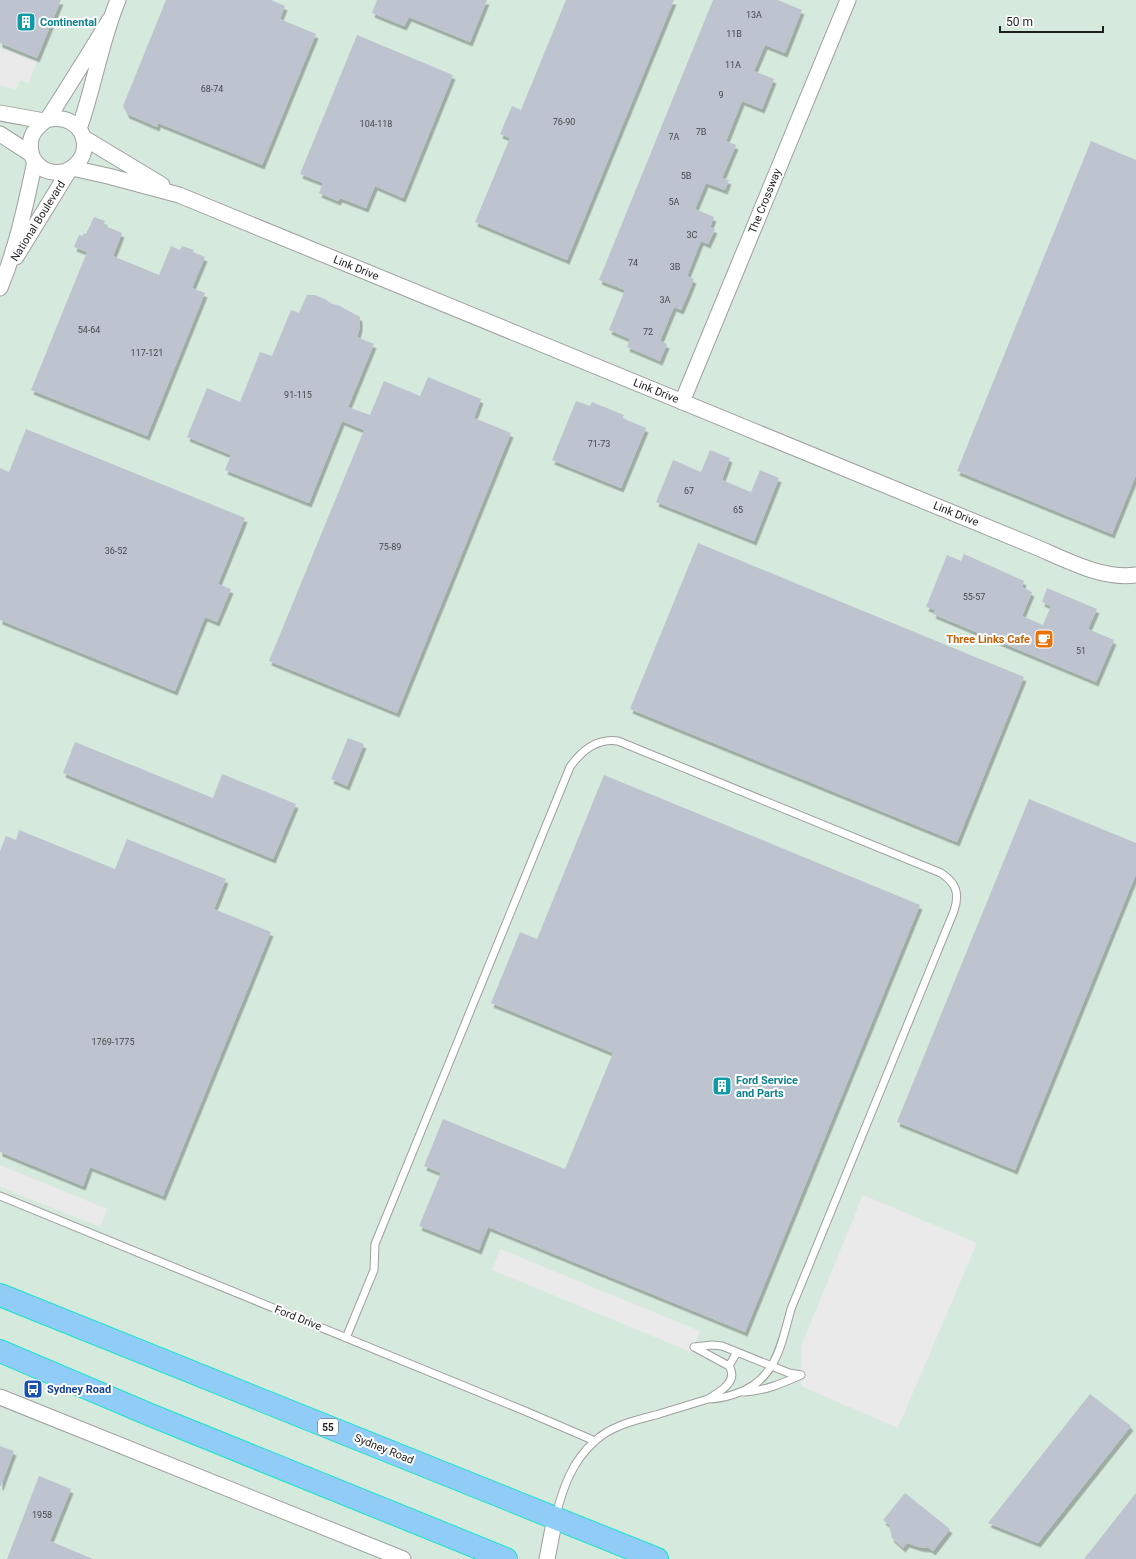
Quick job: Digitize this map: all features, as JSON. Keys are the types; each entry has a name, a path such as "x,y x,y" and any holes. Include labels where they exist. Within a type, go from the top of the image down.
{"highway":[{"name":"Sydney Road","path":"0,1295 657,1559"},
{"path":"0,1351 148,1414 506,1559"}],"street":[{"path":"0,134 33,157 40,167 47,171 63,172 78,162 83,155 84,147 82,134 85,113 110,19 118,0"},
{"name":"The Crossway","path":"682,402 848,0"},
{"path":"45,121 72,82 110,19"},
{"path":"0,112 45,121"},
{"path":"33,157 30,144 32,135 36,127 45,121 55,118 73,122 82,134"},
{"name":"Link Drive","path":"82,134 179,195"},
{"name":"National Boulevard","path":"0,288 6,273 27,199 33,157"},
{"name":"Link Drive","path":"71,168 108,176 179,195 1094,570 1114,575 1136,575"},
{"name":"National Boulevard","path":"6,273 71,168"},
{"path":"0,1397 403,1559"},
{"path":"546,1559 555,1518"}],"lane":[{"path":"346,1338 374,1270 375,1244 570,767 577,756 587,747 610,740 618,741 941,873 950,879 955,887 957,902 954,911 791,1309 780,1348 772,1366 763,1378 753,1386 741,1392 719,1399 708,1398"},
{"name":"Ford Drive","path":"0,1196 595,1441"},
{"path":"555,1518 563,1489 569,1475 578,1461 595,1441 612,1430 628,1423 708,1398 720,1392 728,1384 732,1377 732,1371 729,1366 694,1347 712,1345 722,1346 772,1366 801,1375 783,1383 757,1391 741,1392"},
{"path":"729,1366 737,1352"}],"shaded area":[{"path":"0,0 1136,0 1136,1559 0,1559"},
{"path":"0,48 37,61 29,83 20,80 16,90 0,85"},
{"path":"0,1165 107,1209 100,1227 0,1187"},
{"path":"863,1195 977,1243 898,1428 801,1386 802,1344"},
{"path":"500,1249 700,1331 691,1352 492,1270"}],"building":[{"name":"Continental","path":"0,0 61,0 37,58 0,43"},
{"path":"166,0 271,0 285,6 280,19 316,34 262,165 158,123 157,127 127,114 123,106"},
{"path":"377,0 487,0 470,42 409,17 404,26 372,13"},
{"path":"566,0 674,0 567,260 475,222 510,138 500,134 512,106 521,110"},
{"path":"713,0 778,0 802,10 785,53 765,45 754,71 774,79 762,109 742,101 726,141 736,145 722,178 729,180 725,190 706,183 695,209 714,217 710,227 715,229 708,244 701,241 687,276 694,279 688,294 681,310 674,307 660,341 667,344 660,361 627,347 630,339 609,330 625,290 599,280"},
{"path":"357,35 453,75 403,198 375,186 366,208 340,198 338,201 319,193 323,183 300,174"},
{"path":"1091,141 1136,160 1136,475 1112,534 957,471"},
{"path":"94,217 105,221 103,225 122,233 113,256 159,275 171,246 180,250 182,246 194,250 193,252 205,257 192,288 205,293 147,436 31,390 87,252 74,247 79,235 82,236 84,233 86,234"},
{"path":"307,295 315,295 325,299 332,304 338,305 360,317 360,327 357,337 374,344 348,407 370,415 384,381 420,396 428,377 481,399 474,418 511,433 397,713 269,661 364,430 342,421 309,503 225,470 231,455 187,437 207,388 240,402 260,352 272,356 291,310 299,313"},
{"path":"576,401 590,406 592,402 624,415 622,418 646,428 621,488 552,460"},
{"path":"26,429 245,518 218,584 231,589 217,622 205,617 175,691 0,620 0,468 9,472"},
{"path":"710,450 730,458 722,480 751,492 760,470 779,478 754,541 656,502 673,460 701,472"},
{"path":"698,543 1024,677 957,842 630,709"},
{"path":"964,554 1024,581 1022,587 1032,592 1022,616 1043,625 1051,606 1042,602 1047,588 1097,609 1088,629 1114,640 1096,682 933,614 935,610 926,607 947,555 961,561"},
{"path":"348,738 364,744 347,786 331,779"},
{"path":"75,742 213,798 222,774 296,804 273,859 63,773"},
{"name":"Ford Service and Parts","path":"604,775 920,905 745,1332 488,1227 479,1250 419,1226 441,1173 424,1166 443,1119 565,1169 613,1053 491,1003 520,932 537,939"},
{"path":"1029,799 1136,843 1136,874 1015,1170 897,1122"},
{"path":"19,830 115,869 127,839 226,879 214,909 271,932 163,1196 90,1167 83,1186 0,1152 0,851 6,836 16,840"},
{"path":"1090,1394 1131,1426 1038,1543 988,1523"},
{"path":"0,1446 14,1451 1,1486 0,1486"},
{"path":"39,1476 71,1489 50,1541 93,1559 7,1559"},
{"path":"905,1493 950,1529 933,1551 929,1548 919,1547 907,1543 903,1548 892,1538 889,1525 883,1520"},
{"path":"1136,1493 1136,1559 1084,1559"}],"place":[{"name":"Continental","path":"26,22"},
{"name":"Three Links Cafe","path":"1044,639"},
{"name":"Ford Service and Parts","path":"722,1086"},
{"name":"Sydney Road","path":"33,1389"}]}
